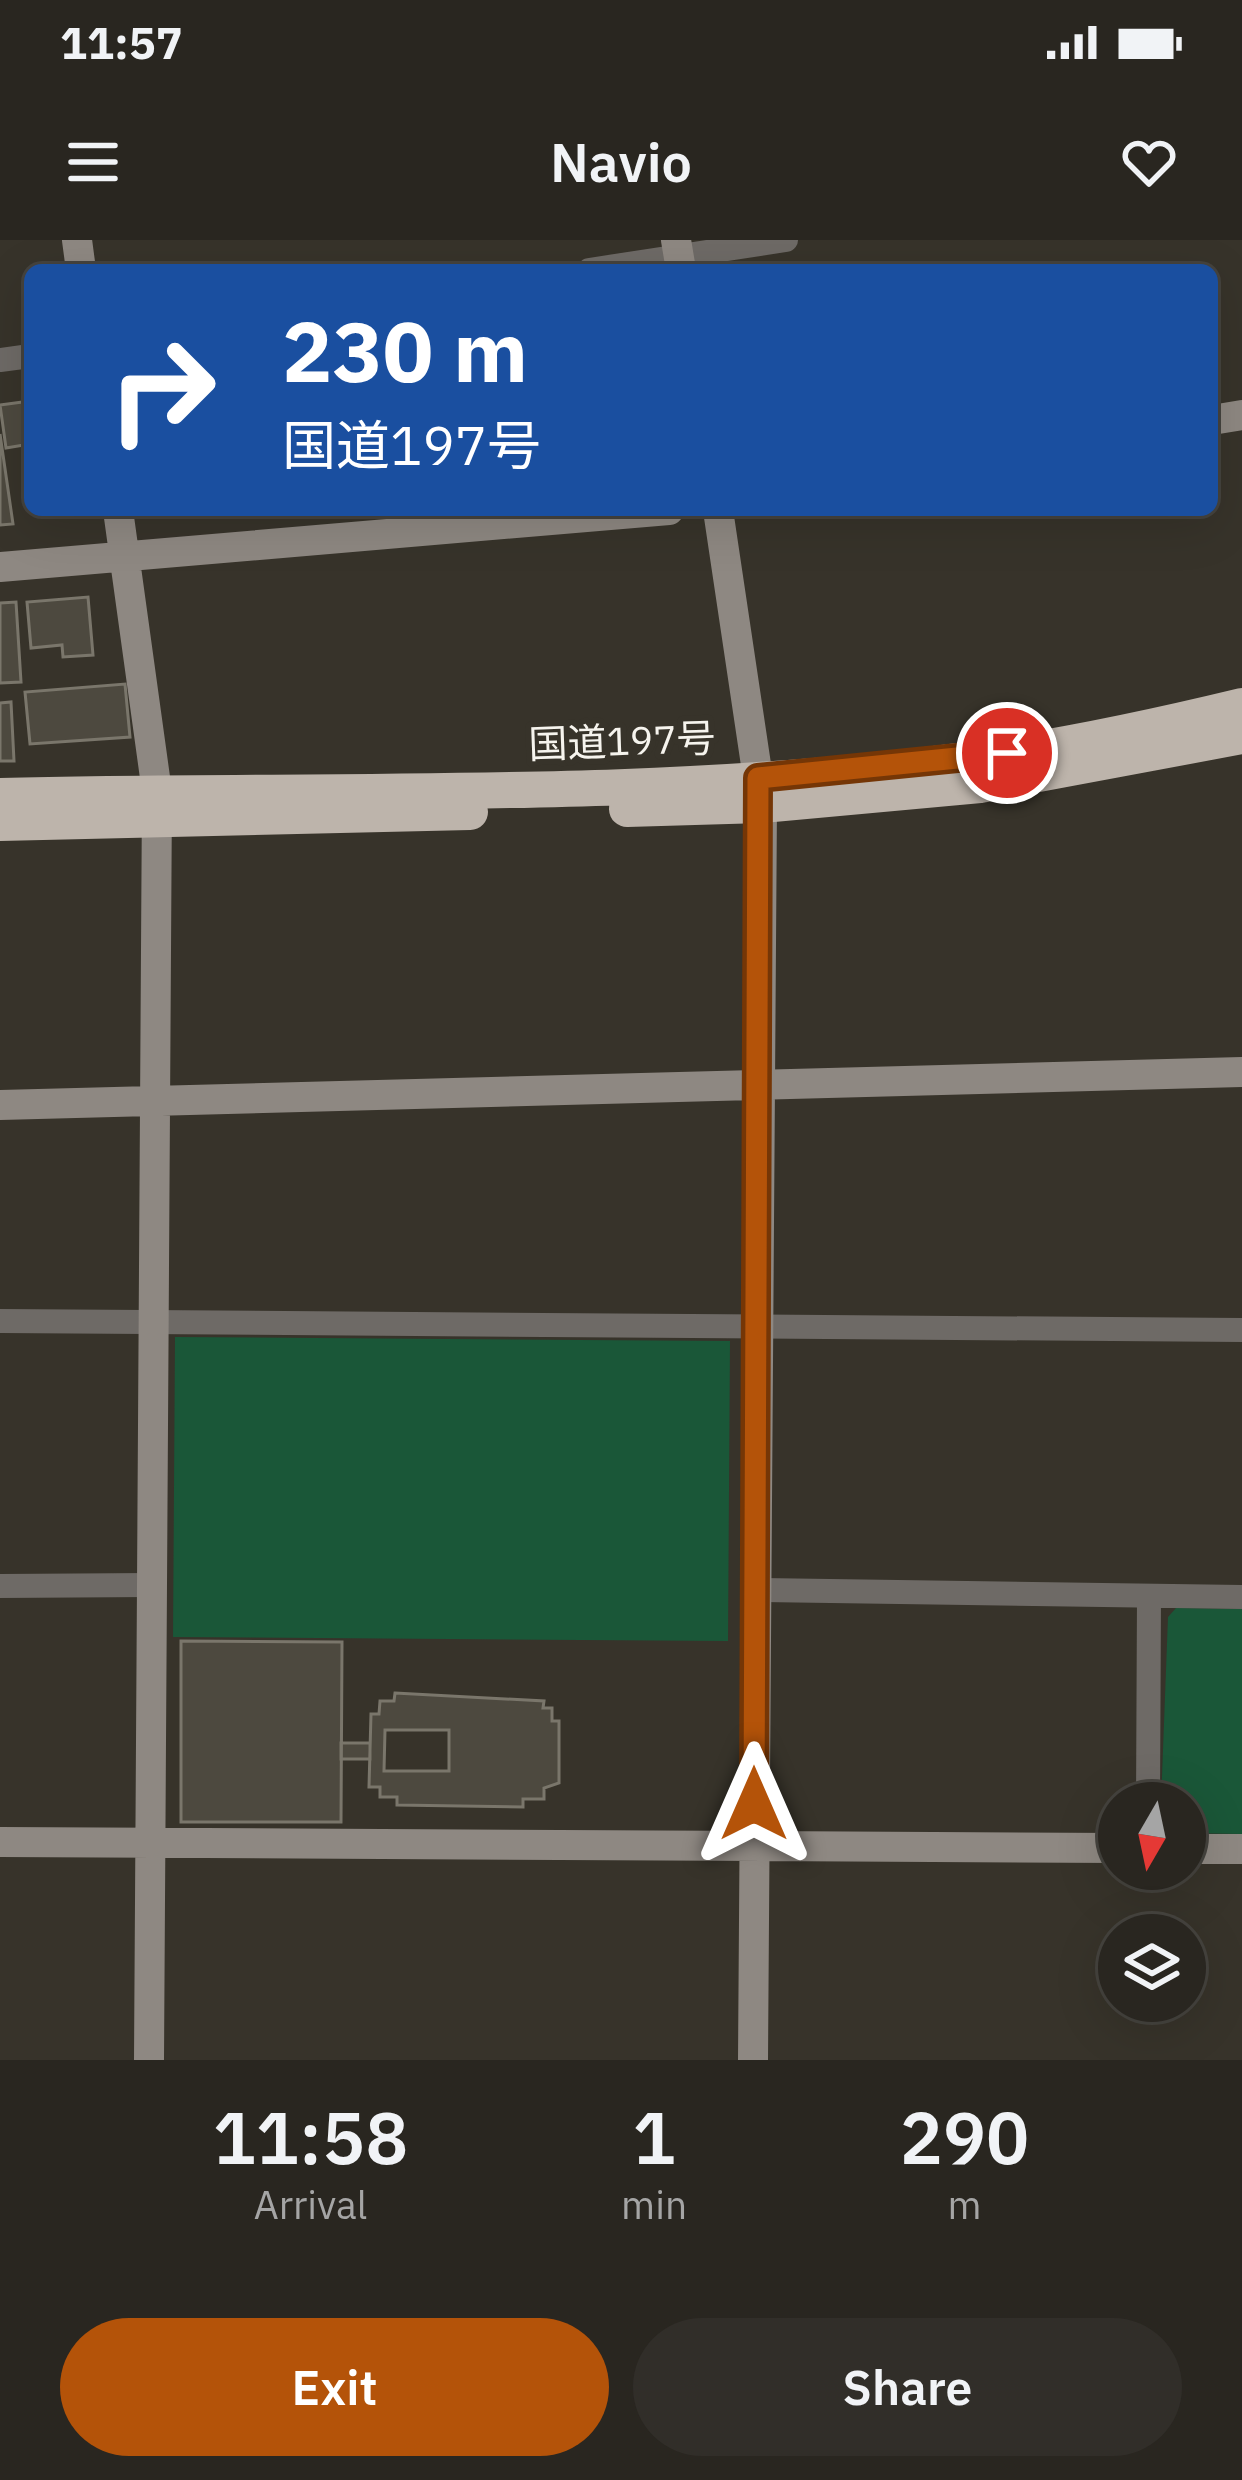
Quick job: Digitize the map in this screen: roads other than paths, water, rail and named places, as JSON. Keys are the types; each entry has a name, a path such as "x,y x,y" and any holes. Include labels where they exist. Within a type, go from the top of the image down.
{"highway":[{"name":"国道197号","path":"760,791 965,760 1242,706"},
{"name":"国道197号","path":"0,823 156,806 980,785 1242,736"},
{"name":"国道197号","path":"0,796 156,806"}],"street":[{"path":"628,264 786,240"},
{"path":"119,516 156,806 149,2060"},
{"path":"0,567 598,516"},
{"path":"719,516 760,791 753,2060"},
{"path":"0,1105 1242,1072"},
{"path":"0,1321 1242,1330"},
{"path":"0,1586 151,1585"},
{"path":"756,1590 1242,1598"},
{"path":"1148,1782 1150,1596"},
{"path":"0,1842 1098,1848"},
{"path":"1206,1849 1242,1849"}]}
